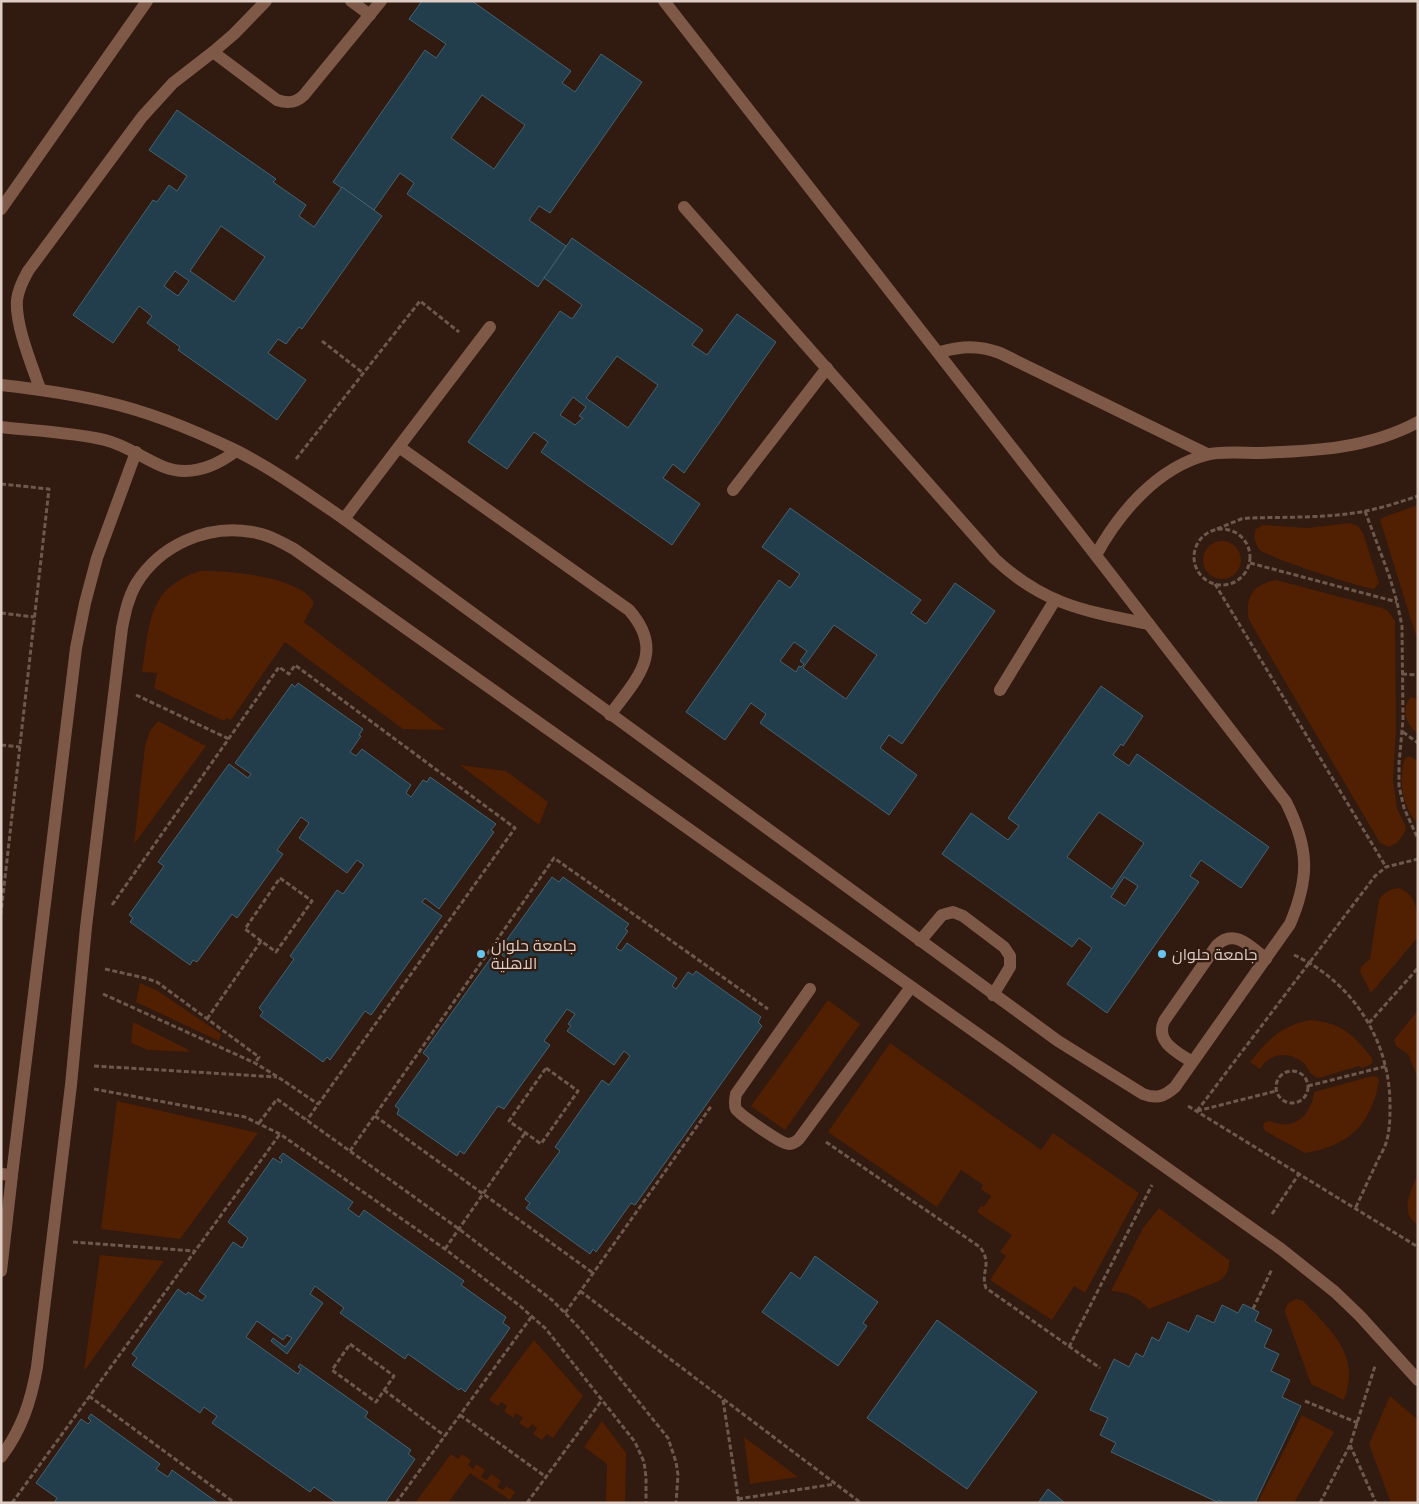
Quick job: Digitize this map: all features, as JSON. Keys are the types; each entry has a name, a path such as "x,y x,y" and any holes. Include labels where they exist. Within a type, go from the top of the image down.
{"lane":[{"path":"1,209 147,1"},
{"path":"40,390 17,313 17,299 24,278 142,117 173,83 234,34 266,1"},
{"path":"351,1 370,15"},
{"path":"213,52 277,100 284,103 299,101 381,1"},
{"path":"1,385 107,402 173,423 236,450 344,519 1058,1041 1143,1094 1151,1097 1160,1097 1168,1094 1290,924 1300,901 1304,876 1303,850 1297,825 1286,802 940,352 664,1"},
{"path":"684,207 995,559 1011,574 1028,586 1055,600 1083,610 1149,624"},
{"path":"344,519 490,327"},
{"path":"940,352 958,347 987,348 1207,454"},
{"path":"733,490 827,368"},
{"path":"1096,555 1108,532 1142,493 1162,477 1207,454 1321,450 1344,447 1382,438 1418,422"},
{"path":"1,427 98,439 120,445 165,467 180,470 195,470 210,466 224,460 236,450"},
{"path":"399,447 629,610 636,618 643,628 646,638 646,661 642,672 610,715"},
{"path":"1,1271 7,1175 76,648 85,602 97,558 136,452"},
{"path":"1,1457 11,1444 23,1420 32,1394 53,1240 71,1085 86,927 126,606 136,585 149,566 166,551 186,540 207,532 230,530 253,532 274,538 294,549 1259,1233 1335,1292 1360,1316 1418,1380"},
{"path":"1000,690 1055,600"},
{"path":"920,941 942,915 953,912 963,916 1004,947 1010,956 1010,968 993,995"},
{"path":"1192,1062 1164,1041 1161,1027 1217,945 1222,940 1237,938 1266,958"},
{"path":"810,989 736,1094 735,1105 741,1114 785,1143 795,1142 806,1129 911,986"}],"path":[{"path":"282,478 420,301 476,345"},
{"path":"322,341 363,373"},
{"path":"1,484 48,489 20,747 3,877 1,913"},
{"path":"1217,528 1229,529 1239,533 1251,552 1250,564 1246,573 1237,581 1226,585 1215,584 1205,580 1198,571 1194,561 1195,550 1199,540 1208,532 1217,528 1249,518 1320,517 1365,511 1418,496"},
{"path":"1365,511 1389,575 1402,626 1403,732 1399,763 1399,786 1404,808 1418,839"},
{"path":"1250,564 1397,602"},
{"path":"1215,584 1386,867"},
{"path":"1,613 34,618"},
{"path":"86,927 105,915 279,667 289,674 295,666 515,828 307,1120"},
{"path":"1402,674 1418,675"},
{"path":"115,684 229,739"},
{"path":"1403,732 1418,743"},
{"path":"1,745 20,747"},
{"path":"350,1151 554,858 787,1022"},
{"path":"1196,1111 1375,876 1386,867 1418,859"},
{"path":"280,878 312,901 276,952 261,941 245,930 280,878"},
{"path":"207,1019 261,941"},
{"path":"1275,947 1309,962 1333,979 1353,999 1369,1023 1387,1066 1390,1118 1386,1143 1355,1209"},
{"path":"82,964 151,979 260,1057 255,1064"},
{"path":"1369,1023 1418,968"},
{"path":"80,984 255,1064 318,1104"},
{"path":"72,1065 278,1077"},
{"path":"1308,1086 1387,1066"},
{"path":"546,1068 578,1091 541,1144 525,1133 509,1122 546,1068"},
{"path":"1285,1071 1301,1072 1306,1078 1308,1086 1302,1100 1294,1103 1286,1102 1280,1098 1276,1091 1275,1083 1285,1071"},
{"path":"71,1085 245,1117 259,1123 280,1134 445,1249 532,1316 558,1343 635,1442 640,1452 646,1477 646,1503"},
{"path":"1196,1111 1276,1091"},
{"path":"1168,1094 1418,1247"},
{"path":"259,1123 277,1099 459,1229 552,1300 582,1330 668,1438 678,1475 676,1503"},
{"path":"565,1313 713,1103"},
{"path":"374,1116 593,1273"},
{"path":"806,1129 980,1247 987,1264 984,1282 986,1288 1100,1368"},
{"path":"445,1249 525,1133"},
{"path":"12,1503 280,1134"},
{"path":"1069,1347 1162,1164"},
{"path":"1259,1233 1299,1174"},
{"path":"53,1240 194,1251"},
{"path":"1253,1309 1264,1284"},
{"path":"580,1291 861,1503"},
{"path":"396,1503 532,1316"},
{"path":"1320,1503 1350,1445 1383,1342"},
{"path":"350,1344 394,1376 384,1390 376,1402 332,1370 350,1344"},
{"path":"384,1390 444,1436"},
{"path":"89,1396 235,1503"},
{"path":"527,1503 602,1400"},
{"path":"723,1400 738,1501 836,1484"},
{"path":"1305,1401 1358,1423"},
{"path":"460,1415 546,1477"},
{"path":"1350,1445 1376,1503"}],"shaded area":[{"path":"1418,505 1418,642 1380,520"},
{"path":"1350,523 1358,526 1363,533 1379,583 1374,589 1335,578 1266,554 1260,550 1255,540 1256,529 1263,525 1307,528"},
{"path":"1222,541 1236,546 1241,560 1236,574 1222,579 1208,574 1203,560 1208,546"},
{"path":"201,571 228,572 263,577 280,581 307,594 314,603 304,622 445,730 403,729 285,642 231,720 227,718 224,721 154,688 157,673 142,672 147,638 154,610 161,597 170,587 183,578"},
{"path":"1276,580 1382,608 1388,611 1395,621 1396,729 1393,780 1397,809 1406,827 1405,832 1397,843 1389,847 1380,843 1249,620 1248,605 1252,593 1256,588"},
{"path":"1411,697 1418,699 1418,734 1410,726 1405,712"},
{"path":"158,721 206,746 134,844 145,746 150,731"},
{"path":"1410,756 1418,761 1418,824 1408,810 1403,793 1403,766 1405,758"},
{"path":"460,765 506,771 548,802 539,825"},
{"path":"1399,888 1406,891 1414,901 1418,937 1371,993 1360,971 1362,966 1370,959 1379,900 1387,891"},
{"path":"140,983 158,991 221,1034 219,1041 136,1002"},
{"path":"828,1000 860,1024 785,1130 751,1106"},
{"path":"1418,1010 1418,1079 1408,1054 1396,1046 1394,1040"},
{"path":"1309,1020 1330,1023 1345,1031 1359,1042 1372,1058 1372,1064 1319,1078 1313,1075 1297,1058 1291,1056 1279,1055 1273,1057 1260,1069 1250,1062 1282,1030"},
{"path":"133,1022 187,1049 189,1052 148,1050 131,1043"},
{"path":"890,1043 1041,1150 1053,1133 1139,1193 1085,1293 1074,1286 1052,1320 990,1280 1006,1256 1000,1252 1012,1235 977,1212 981,1206 984,1207 991,1196 981,1189 983,1185 961,1170 937,1207 828,1132"},
{"path":"1372,1076 1377,1077 1379,1080 1371,1109 1356,1130 1334,1145 1305,1153 1265,1131 1263,1127 1264,1123 1268,1121 1287,1124 1299,1120 1308,1111 1314,1092"},
{"path":"117,1101 258,1133 180,1239 101,1229"},
{"path":"1418,1172 1418,1225 1408,1213 1407,1207"},
{"path":"1159,1208 1229,1260 1229,1266 1226,1274 1219,1281 1149,1309 1132,1296 1111,1291 1143,1228"},
{"path":"100,1255 164,1261 84,1371"},
{"path":"1297,1299 1303,1301 1313,1311 1333,1333 1340,1344 1349,1370 1349,1384 1344,1400 1311,1384 1285,1312 1288,1303"},
{"path":"534,1340 583,1396 553,1438 547,1434 542,1440 533,1434 537,1428 532,1424 528,1429 519,1423 523,1418 516,1413 513,1418 504,1411 507,1406 501,1402 498,1406 489,1400"},
{"path":"1390,1396 1418,1420 1418,1503 1391,1503 1369,1444"},
{"path":"1302,1415 1334,1432 1294,1503 1265,1503 1259,1500"},
{"path":"602,1421 626,1453 625,1503 606,1503 607,1464 584,1447"},
{"path":"744,1437 798,1477 750,1484"},
{"path":"451,1454 458,1459 462,1454 471,1460 468,1465 473,1469 476,1464 485,1470 481,1477 487,1480 491,1474 501,1481 497,1487 503,1490 506,1486 515,1492 510,1500 470,1473 448,1503 415,1503"}],"building":[{"path":"422,1 472,1 571,71 562,83 575,92 601,54 642,82 550,213 539,206 529,220 566,246 538,287 407,194 414,183 400,173 374,210 333,182 425,50 436,58 446,44 409,19","holes":["482,95 525,125 494,169 451,138"]},
{"path":"177,110 276,179 273,182 306,205 299,216 314,227 342,187 382,216 302,329 299,327 286,344 278,339 268,353 306,380 277,420 178,350 180,347 147,323 152,316 139,306 113,343 73,315 153,200 157,202 169,185 177,191 187,176 149,150","holes":["221,226 265,257 234,302 190,271","175,271 189,281 178,296 164,286"]},
{"path":"572,238 703,330 692,345 707,355 737,314 776,342 684,473 673,464 663,478 700,504 672,545 541,452 548,442 534,432 507,469 468,442 560,311 572,319 582,305 544,278","holes":["617,356 658,385 628,428 586,398","573,397 586,407 579,416 583,418 575,425 560,415"]},
{"path":"790,508 921,600 911,613 926,624 955,583 995,611 902,744 889,735 880,748 917,775 889,815 760,723 766,714 751,703 725,740 686,712 779,580 790,588 800,574 762,547","holes":["834,625 877,655 846,699 803,668","794,642 807,651 800,661 804,664 801,667 799,666 796,672 780,661"]},
{"path":"298,683 363,729 359,735 361,736 350,752 356,756 362,749 411,785 406,793 411,797 423,780 427,782 430,777 496,824 491,830 494,832 439,909 425,898 422,902 442,916 371,1015 365,1011 330,1060 327,1057 323,1062 260,1016 263,1012 259,1008 294,959 290,956 337,890 343,894 364,865 357,860 347,873 299,838 309,823 301,817 277,850 283,854 237,918 232,914 197,962 193,960 190,965 130,922 133,918 129,915 164,866 158,862 229,764 248,778 251,774 235,763 292,684 295,687"},
{"path":"1101,686 1143,716 1123,746 1121,744 1113,755 1129,766 1137,754 1269,847 1241,888 1201,860 1190,876 1199,882 1107,1013 1067,984 1092,948 1079,938 1072,947 942,854 971,813 1008,840 1019,826 1008,818","holes":["1099,812 1144,843 1112,889 1067,857","1124,877 1138,886 1125,906 1111,897"]},
{"path":"552,877 559,882 563,877 629,924 625,929 628,931 616,948 621,951 627,943 677,978 672,986 676,989 688,972 693,975 696,971 761,1017 758,1022 762,1026 635,1205 631,1203 596,1252 593,1249 590,1254 526,1208 530,1203 525,1199 560,1151 555,1147 602,1080 609,1085 630,1056 624,1051 614,1065 567,1031 571,1026 568,1024 575,1014 567,1009 544,1041 550,1045 504,1109 498,1106 464,1154 460,1151 457,1156 397,1114 399,1109 395,1106 429,1058 423,1053 493,955 503,962 506,958 502,955 507,948 503,945"},
{"path":"283,1153 353,1202 348,1209 359,1217 364,1210 464,1281 461,1285 506,1317 503,1323 510,1328 465,1392 461,1388 459,1390 408,1354 405,1359 340,1313 344,1308 315,1286 310,1294 323,1303 287,1354 271,1341 273,1338 285,1347 292,1338 287,1335 283,1340 257,1321 246,1337 298,1374 301,1369 298,1367 300,1364 368,1412 365,1417 411,1450 408,1454 415,1459 385,1503 337,1503 314,1487 310,1492 212,1423 217,1416 204,1407 200,1413 132,1365 137,1358 132,1354 178,1289 186,1295 188,1292 202,1301 206,1296 199,1291 233,1242 242,1248 248,1238 228,1222 273,1158 281,1163 282,1160 279,1158"},
{"path":"815,1256 878,1302 863,1323 867,1326 838,1366 762,1312 791,1272 800,1279"},
{"path":"1243,1304 1259,1312 1255,1321 1272,1330 1264,1347 1279,1354 1271,1371 1290,1380 1282,1397 1301,1406 1255,1503 1224,1503 1219,1500 1217,1502 1111,1452 1116,1443 1100,1435 1108,1418 1090,1410 1114,1359 1129,1367 1136,1353 1143,1357 1152,1337 1159,1341 1168,1322 1189,1332 1197,1315 1214,1323 1222,1305 1238,1313"},
{"path":"937,1320 1037,1392 967,1489 867,1418"},
{"path":"91,1414 160,1464 156,1469 168,1477 172,1470 218,1503 54,1503 57,1498 36,1483 81,1419 88,1424 91,1421 88,1418"},
{"path":"1048,1489 1065,1503 1038,1503"}],"place":[{"name":"جامعة حلوان الاهلية","path":"481,954"},
{"name":"جامعة حلوان","path":"1162,954"}]}
